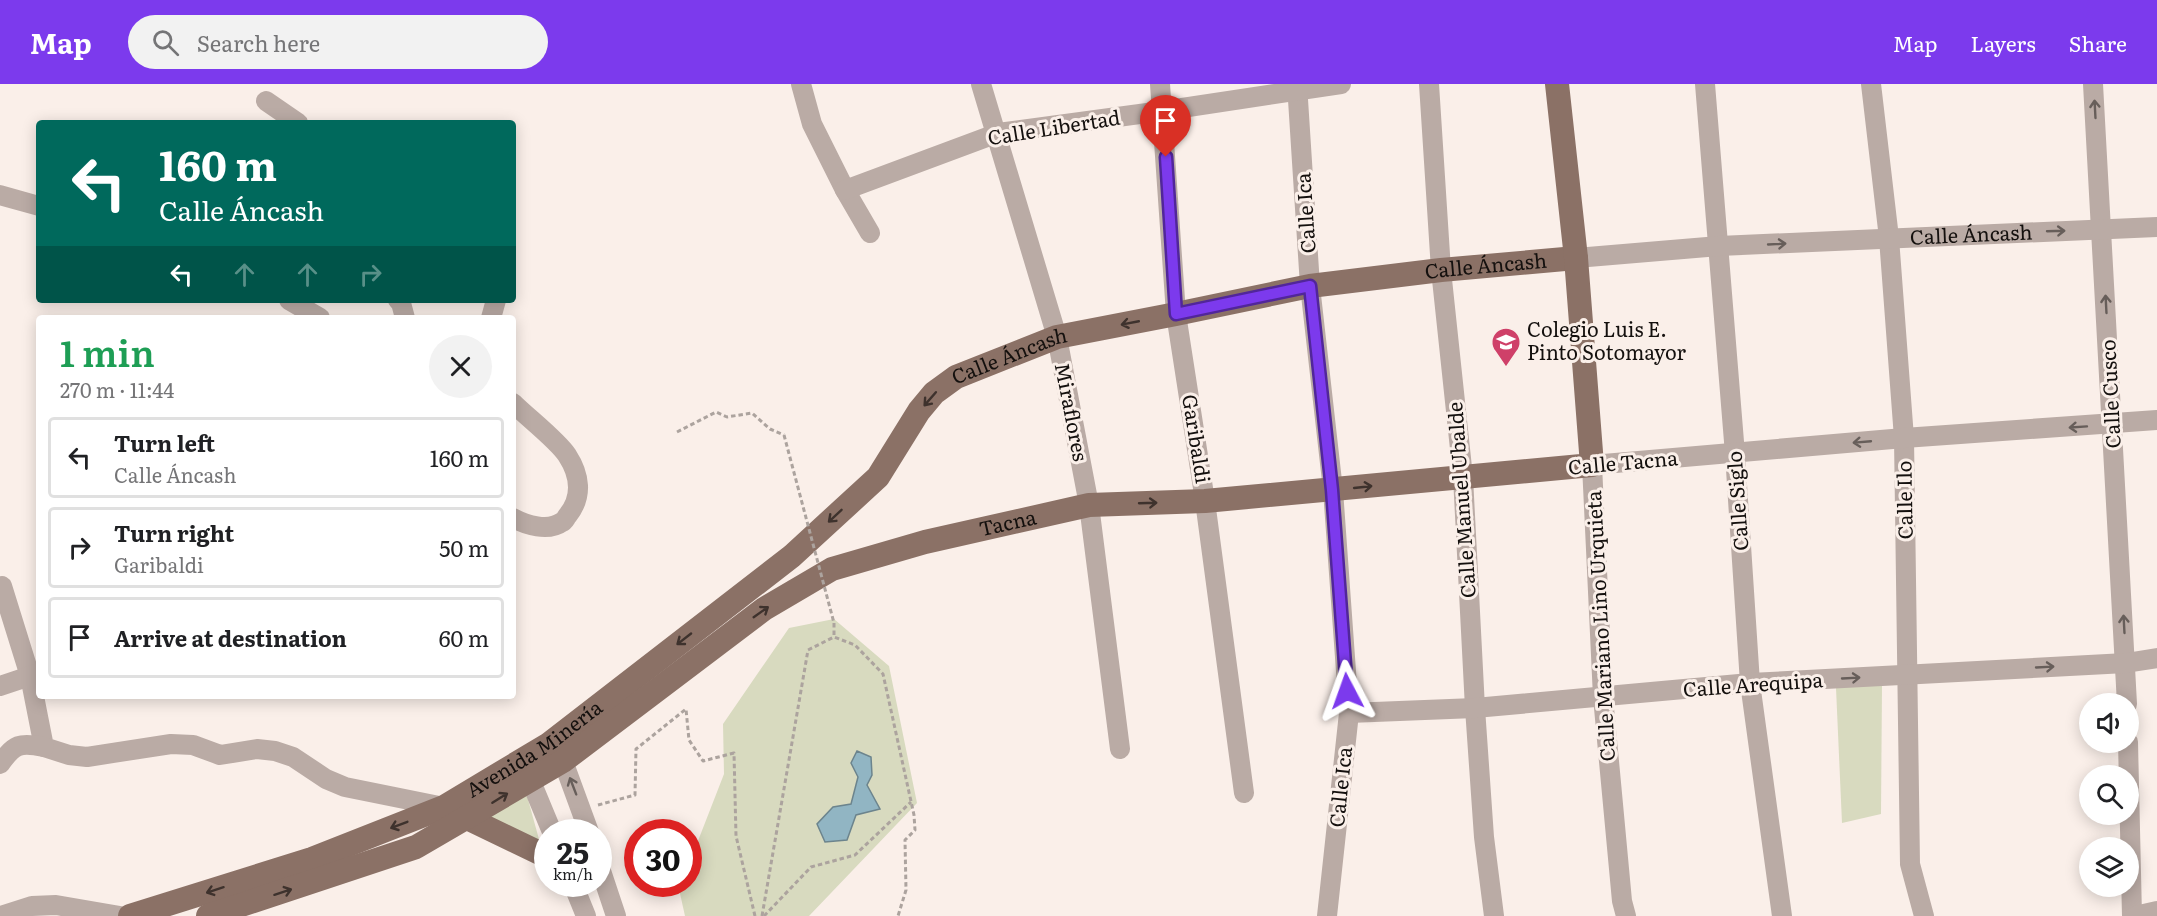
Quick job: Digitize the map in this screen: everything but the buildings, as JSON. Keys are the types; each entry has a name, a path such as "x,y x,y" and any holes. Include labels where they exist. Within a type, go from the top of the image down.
{"main road":[{"name":"Calle Mariano Lino Urquieta","path":"1557,84 1576,258 1592,465"},
{"name":"Calle Áncash","path":"878,477 934,393 956,377 1057,337 1310,286 1441,270 1576,258"},
{"name":"Calle Tacna","path":"1089,505 1205,501 1592,465"},
{"name":"Avenida Minería","path":"556,752 792,556 878,477"},
{"name":"Tacna","path":"925,542 1089,505"},
{"name":"Avenida Minería","path":"130,916 312,859 444,807 524,771 556,752 764,609 832,569 925,542"},
{"name":"Avenida Minería","path":"208,916 416,847 467,818 524,771"},
{"path":"467,818 534,850"}],"street":[{"path":"801,84 812,124 845,190 870,233"},
{"name":"Miraflores","path":"981,84 998,133 1057,337 1089,505 1120,749"},
{"name":"Garibaldi","path":"1160,84 1176,314 1205,501 1244,793"},
{"name":"Calle Libertad","path":"845,190 998,133 1162,111 1297,88 1341,84"},
{"name":"Calle Manuel Ubalde","path":"1429,84 1441,270 1463,477 1484,837 1494,916"},
{"name":"Calle Siglo","path":"1705,84 1735,454 1750,683 1782,916"},
{"name":"Calle Ilo","path":"1870,84 1889,238 1904,438 1910,864 1924,916"},
{"name":"Calle Cusco","path":"2093,84 2127,693"},
{"name":"Calle Ica","path":"1297,88 1310,286 1332,490 1349,714 1328,916"},
{"path":"266,101 294,120"},
{"path":"0,195 36,205"},
{"name":"Calle Áncash","path":"1576,258 1719,246 2157,227"},
{"path":"294,303 315,315"},
{"path":"516,406 566,453 574,468 580,488 573,508 562,523 543,527 525,524 516,520"},
{"name":"Calle Tacna","path":"1592,465 1904,438 2157,420"},
{"name":"Calle Mariano Lino Urquieta","path":"1592,465 1603,697 1622,901 1626,916"},
{"path":"0,686 34,675 2,586"},
{"name":"Calle Arequipa","path":"1349,714 1475,708 1750,683 2126,663 2157,658"},
{"path":"37,699 44,747"},
{"path":"0,764 13,748 25,744 87,757 171,744 193,745 220,755 257,749 275,751 293,757 326,779 345,787 444,807"},
{"path":"556,752 585,819"},
{"path":"2128,753 2134,916 2157,911"},
{"path":"524,771 546,819"},
{"path":"578,897 586,916"},
{"path":"610,897 616,916"},
{"path":"1,916 32,906 56,905 120,916"}],"path":[{"path":"677,432 716,412 727,417 752,412 770,429 784,435 834,623 834,637"},
{"path":"763,916 808,650 834,637 855,645 883,674 915,830 905,840 906,890 898,916"},
{"path":"582,809 635,795 636,748 686,709 689,740 703,761 734,753 736,836 754,916"},
{"path":"763,916 811,867 855,855 911,802"}],"green space":[{"path":"834,619 889,666 917,803 809,916 685,916 681,897 702,897 702,831 724,774 723,724 789,628"},
{"path":"1882,684 1881,814 1842,823 1836,688"},
{"path":"526,792 534,821 534,840 483,817"}],"water":[{"path":"857,751 871,757 872,775 867,785 880,809 856,815 847,840 825,842 817,824 833,807 851,804 858,777 851,763"}],"place":[{"name":"Colegio Luis E. Pinto Sotomayor","path":"1506,368"}],"route":[{"path":"1166,157 1176,314 1310,286 1332,490 1347,691"}]}
